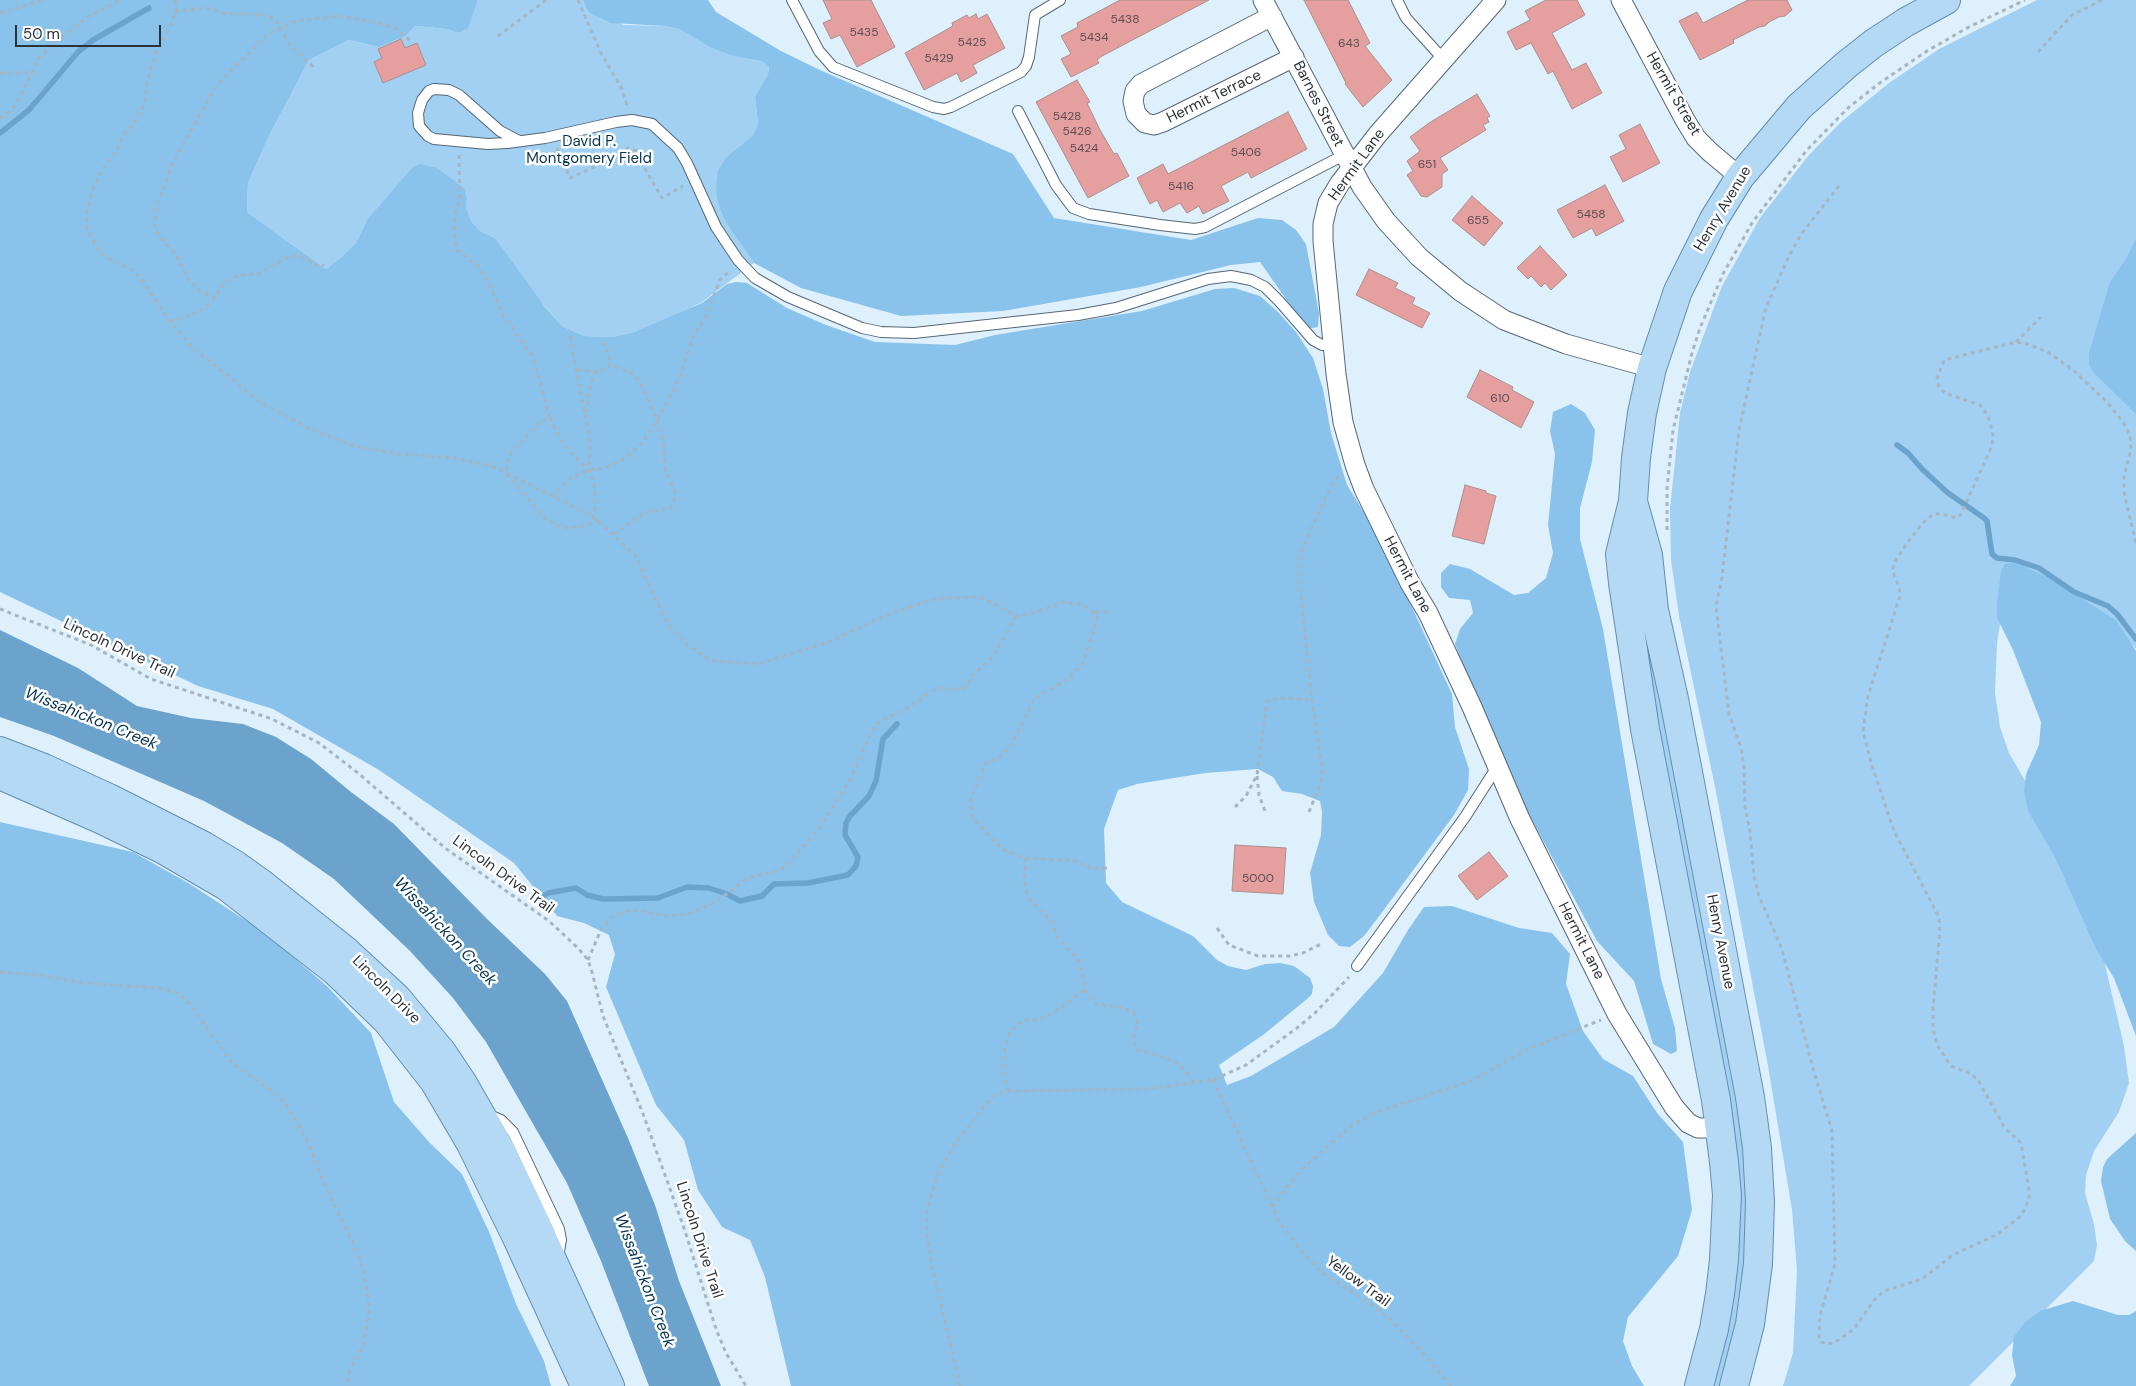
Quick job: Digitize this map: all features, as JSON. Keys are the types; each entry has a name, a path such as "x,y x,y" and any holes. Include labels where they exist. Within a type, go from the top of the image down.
{"main road":[{"name":"Henry Avenue","path":"1699,1386 1714,1329 1724,1260 1726,1195 1720,1128 1645,728 1623,583 1620,554 1633,501 1642,413 1652,368 1678,291 1710,227 1740,177 1769,141 1818,89 1874,44 1936,2"},
{"name":"Henry Avenue","path":"1633,501 1648,555 1654,610 1683,744 1750,1097 1757,1148 1760,1202 1758,1264 1750,1324 1734,1386"},
{"name":"Lincoln Drive","path":"0,751 44,768 141,813 211,850 262,884 346,951 397,998 421,1024 442,1052 479,1112 513,1175 610,1386"},
{"name":"Lincoln Drive","path":"0,775 100,818 162,849 226,886 335,971 387,1021 434,1081 472,1144 585,1386"}],"street":[{"name":"Hermit Lane","path":"1496,0 1378,134 1348,161 1328,203 1323,224 1325,269 1344,422 1354,465 1472,707 1520,819 1617,1014 1674,1107 1688,1123 1698,1128 1720,1128"},
{"name":"Hermit Street","path":"1621,0 1696,138 1740,177"},
{"name":"Hermit Terrace","path":"1268,8 1141,84 1135,90 1133,101 1136,114 1145,123 1154,125 1163,122 1294,57"},
{"name":"Barnes Street","path":"1268,8 1348,161 1374,204 1403,241 1439,275 1482,307 1529,331 1566,344 1652,368"}],"lane":[{"path":"792,0 819,52 833,67 933,107 944,109 1021,72 1029,58 1035,14 1060,0"},
{"path":"1397,0 1406,18 1444,60"},
{"path":"519,141 500,132 459,95 443,89 429,91 419,106 420,126 428,136 434,140 458,142 488,144 519,141 545,138 632,120 652,124 678,148 687,163 716,227 739,262 756,278 788,297 850,324 893,334 966,328 1097,312 1138,303 1208,279 1237,277 1251,280 1265,288 1280,302 1313,340 1322,346 1334,345"},
{"path":"1018,111 1056,185 1073,208 1089,214 1160,225 1195,229 1216,223 1348,161"},
{"path":"1357,966 1465,817 1497,766"}],"path":[{"path":"0,13 44,0"},
{"path":"0,118 10,112 18,102 40,58 56,42 88,17 120,0"},
{"path":"175,0 177,6 171,25 157,50 148,82 145,102 137,120 122,135 117,149 102,170 92,191 87,212 87,226 91,238 99,251 111,260 132,270 142,280 153,293 170,321 192,347 260,402 312,430 354,446 399,454 470,461 492,466 592,516 635,555 668,623 687,645 712,661 759,664 831,641 884,616 931,600 974,597 992,603 1016,616 1031,614 1053,604 1063,602 1083,605 1096,613 1110,611"},
{"path":"498,36 546,0"},
{"path":"578,0 602,53 622,89 632,120"},
{"path":"1667,538 1670,452 1683,384 1694,344 1710,302 1723,274 1752,223 1806,151 1848,108 1881,82 1927,51 2025,0"},
{"path":"2038,52 2072,15 2102,0"},
{"path":"175,12 202,8 233,14 257,14 276,20 291,47 315,68"},
{"path":"216,297 201,292 188,280 176,254 160,237 155,227 155,213 180,150 214,90 224,77 244,60 269,33 296,20 341,16 389,26 411,40"},
{"path":"0,73 31,73"},
{"path":"458,142 460,192 454,232 457,250 478,266 488,281 502,313 532,357 546,397 550,418 563,444 588,470 596,490 596,505 592,516"},
{"path":"564,166 570,178 622,154 627,148 638,151 639,159 662,198 673,192"},
{"path":"1839,186 1802,234 1790,254 1766,307 1739,430 1722,577 1716,606 1729,714 1741,748 1744,767 1745,806 1750,832 1754,876 1759,896 1782,949 1812,1065 1832,1131 1835,1264 1820,1315 1821,1342 1827,1344 1834,1343 1854,1329 1884,1291 1922,1279 1953,1254 1998,1234 2022,1215 2029,1199 2030,1189 2021,1143 2004,1127 1978,1080 1970,1074 1951,1066 1937,1046 1933,1028 1933,1009 1940,930 1939,917 1894,831 1872,766 1863,731 1868,696 1900,596 1899,587 1894,575 1895,561 1919,528 1933,514 1957,518 1961,514 1990,454 1993,435 1987,414 1980,405 1945,393 1939,387 1937,378 1944,360 1953,356 1982,352 2016,342 2028,344 2049,353 2072,369 2106,402 2123,422 2130,435 2131,449 2124,476 2124,493 2136,543"},
{"path":"170,321 196,314 216,297 221,287 230,279 240,275 258,274 286,258 302,257 318,266 324,265"},
{"path":"552,497 571,478 588,470 604,468 631,454 657,421 679,379 693,337 705,318 720,280 739,262"},
{"path":"2016,342 2041,317"},
{"path":"570,336 591,447 588,470"},
{"path":"602,342 608,352 611,366"},
{"path":"577,370 597,372 611,366 632,373 640,382 657,421 664,444 665,468 675,492 674,501 670,508 646,512 614,534"},
{"path":"586,416 591,382 597,372"},
{"path":"506,474 509,456 515,448 540,423 550,418"},
{"path":"1309,812 1321,782 1322,768 1312,700 1300,587 1301,554 1316,517 1335,479 1344,470 1354,465"},
{"path":"506,474 545,518 568,528 585,526 598,520"},
{"name":"Lincoln Drive Trail","path":"0,609 91,645 151,679 272,719 319,743 358,773 445,848 550,921 579,949 588,960 603,1016 642,1111 684,1228 716,1329 726,1353 746,1386"},
{"path":"1096,613 1095,626 1083,663 1068,679 1034,698 1011,746 999,758 986,763 970,801 973,818 1004,850 1025,858 1076,861 1094,869 1110,868"},
{"path":"588,960 597,937 611,918 622,912 638,910 665,916 687,914 716,902 745,880 781,870 819,829 850,778 871,733 880,721 906,708 932,691 942,688 960,690 966,686 973,675 993,657 1016,616"},
{"path":"1266,814 1259,795 1257,775 1267,701 1280,698 1312,700"},
{"path":"1234,807 1246,796 1257,775"},
{"path":"1008,1091 1004,1072 1004,1053 1010,1032 1024,1020 1039,1019 1053,1014 1084,990 1085,982 1078,959 1058,939 1052,922 1031,900 1027,893 1024,879 1025,858"},
{"path":"1217,928 1229,945 1258,956 1290,956 1303,953 1321,944"},
{"path":"960,1386 932,1262 927,1233 927,1209 939,1171 955,1144 984,1106 996,1095 1008,1091 1148,1089 1213,1080 1246,1064 1297,1028 1331,997 1357,966"},
{"path":"0,972 47,976 83,983 159,988 177,993 189,1003 232,1063 276,1094 286,1104 309,1144 323,1181 359,1256 364,1273 368,1305 366,1335 363,1346 350,1369 349,1386"},
{"path":"1084,990 1096,1004 1124,1008 1134,1013 1138,1024 1133,1038 1137,1050 1172,1060 1184,1069 1194,1083"},
{"path":"1272,1207 1301,1170 1351,1126 1374,1114 1472,1080 1528,1049 1617,1014"},
{"name":"Yellow Trail","path":"1213,1080 1272,1207 1280,1222 1303,1253 1321,1272 1371,1304 1391,1320 1451,1386"}],"green space":[{"name":"David P. Montgomery Field","path":"478,0 583,0 586,8 624,25 665,26 679,29 700,41 752,60 763,62 769,67 768,74 755,96 758,125 752,136 726,157 717,172 716,184 722,214 754,263 702,302 678,314 634,332 613,337 584,336 562,326 528,287 495,238 480,231 472,222 466,208 467,199 367,220 356,243 326,269 247,212 248,183 269,136 309,60 349,40 379,47 406,36 415,26 447,29 458,33 470,21"},
{"path":"2037,0 2136,0 2136,649 2104,613 2002,611 1997,644 1995,693 2000,727 2009,753 2027,784 2100,943 2124,1046 2129,1083 2119,1112 2094,1151 2086,1175 2085,1193 2094,1224 2097,1245 2094,1261 1969,1386 1783,1386 1793,1353 1797,1270 1792,1210 1768,1066 1715,787 1679,616 1671,560 1670,509 1680,413 1690,372 1722,286 1760,218 1808,156 1841,122 1889,83 1939,49"},
{"path":"1633,545 1739,1095 1749,1178 1743,1300 1723,1386 1709,1386 1731,1288 1653,717 1631,546"}],"shaded area":[{"path":"0,0 478,0 468,28 458,33 447,29 415,26 406,36 379,47 349,40 309,60 269,136 248,183 247,212 326,269 356,243 367,220 413,167 420,164 437,168 464,188 467,199 466,208 472,222 480,231 495,238 545,307 562,326 584,336 613,337 634,332 702,303 727,284 736,282 747,283 787,308 826,325 875,342 955,345 995,335 1142,311 1215,289 1234,288 1260,296 1296,332 1313,358 1323,389 1331,433 1347,485 1370,522 1452,694 1455,727 1469,769 1468,790 1454,815 1377,919 1364,936 1350,947 1339,946 1328,935 1314,902 1310,873 1321,835 1322,812 1320,801 1302,794 1282,791 1273,777 1258,769 1205,773 1137,784 1118,790 1104,829 1106,883 1122,902 1193,936 1217,960 1228,966 1246,970 1265,964 1280,963 1294,966 1310,978 1313,986 1312,994 1307,999 1263,1035 1219,1065 1227,1085 1251,1076 1334,1027 1383,973 1424,907 1452,906 1519,928 1552,933 1570,954 1566,984 1583,1031 1603,1059 1633,1076 1657,1113 1683,1142 1692,1210 1678,1256 1628,1317 1623,1341 1632,1366 1644,1386 791,1386 765,1277 750,1240 722,1227 698,1190 684,1140 656,1105 606,987 615,954 609,935 584,923 557,916 514,863 379,770 273,709 198,686 0,592"},
{"path":"583,0 708,0 716,12 781,51 822,71 1013,154 1054,218 1191,240 1258,218 1282,220 1296,230 1306,244 1319,313 1318,327 1307,329 1260,262 1231,265 1141,287 1003,311 901,316 801,288 754,263 722,214 717,198 717,172 726,157 752,136 758,125 755,96 768,74 769,67 763,62 731,55 710,47 679,29 665,26 611,23 590,13"},
{"path":"2136,239 2136,414 2095,374 2089,365 2089,353 2110,282 2126,259"},
{"path":"1571,404 1585,413 1595,430 1592,462 1580,508 1580,539 1603,629 1661,979 1675,1028 1677,1051 1671,1054 1653,1044 1634,981 1597,941 1517,792 1484,722 1455,644 1460,629 1473,613 1470,600 1449,598 1441,587 1441,573 1450,564 1470,569 1514,595 1528,593 1546,578 1553,553 1548,525 1555,454 1550,431 1553,412"},
{"path":"2016,562 2047,577 2116,620 2136,651 2136,1036 2114,978 2096,949 2056,859 2028,811 2024,791 2026,774 2039,745 2041,722 2013,650 1997,618 2001,571 2005,564"},
{"path":"0,822 133,852 190,884 265,933 327,986 371,1033 394,1102 429,1142 462,1174 490,1234 516,1304 544,1361 551,1386 0,1386"},
{"path":"2136,1133 2136,1251 2125,1241 2110,1219 2101,1181 2103,1167 2107,1159"},
{"path":"2073,1301 2118,1315 2129,1315 2136,1311 2136,1386 2010,1386 2016,1376 2012,1355 2014,1337 2025,1322 2040,1311"}],"water":[{"name":"Wissahickon Creek","path":"0,630 78,668 137,706 191,718 243,724 276,737 311,759 394,824 487,919 545,974 567,1001 628,1138 655,1205 679,1281 721,1386 649,1386 601,1261 567,1183 486,1042 453,998 410,951 334,879 282,843 204,801 54,736 0,717"}],"building":[{"path":"823,0 871,0 895,47 857,67 840,35 831,39 823,23 832,19"},
{"path":"1120,0 1209,0 1102,56 1097,60 1099,63 1071,77 1061,59 1071,54 1061,36 1078,27 1077,23"},
{"path":"1304,0 1348,0 1370,43 1365,46 1392,80 1363,107 1345,84"},
{"path":"1546,0 1577,0 1585,15 1552,33 1572,70 1586,63 1602,93 1572,109 1553,71 1548,74 1531,43 1516,50 1507,32 1530,20 1525,11"},
{"path":"1748,0 1787,0 1792,10 1785,16 1779,17 1765,26 1733,40 1734,43 1700,60 1679,21 1697,12 1703,23"},
{"path":"976,14 978,19 987,14 1005,48 973,65 977,73 961,82 957,73 924,90 905,53 953,26 952,23 967,15 969,18"},
{"path":"401,39 405,48 417,43 426,65 383,83 374,62 382,58 378,49"},
{"path":"1077,80 1090,102 1087,103 1100,130 1114,154 1117,153 1129,176 1088,198 1036,102"},
{"path":"1477,94 1490,116 1487,118 1489,122 1483,125 1486,130 1440,158 1448,170 1442,174 1442,187 1427,197 1421,196 1407,175 1413,171 1407,161 1420,151 1410,137 1429,123"},
{"path":"1288,112 1307,149 1251,178 1248,172 1221,186 1229,201 1203,214 1199,206 1187,213 1180,203 1163,212 1157,200 1150,204 1137,178 1163,164 1168,174"},
{"path":"1640,124 1660,163 1623,182 1610,157 1626,149 1619,135"},
{"path":"1605,185 1624,221 1596,236 1592,228 1573,238 1557,210"},
{"path":"1472,196 1503,223 1484,246 1452,220"},
{"path":"1540,246 1567,275 1551,290 1545,283 1541,287 1531,276 1528,279 1517,268"},
{"path":"1369,269 1398,283 1395,288 1415,298 1412,304 1430,313 1422,328 1356,295"},
{"path":"1480,370 1513,387 1512,390 1534,402 1521,428 1467,397"},
{"path":"1465,485 1496,496 1484,544 1452,536"},
{"path":"1235,845 1286,848 1283,894 1232,891"},
{"path":"1489,852 1508,876 1477,900 1458,876"}],"waterway":[{"path":"0,133 29,110 78,52 93,40 149,8"},
{"path":"1897,445 1908,453 1948,493 1987,521 1992,554 1997,558 2015,560 2039,568 2074,592 2108,606 2117,614 2136,639"},
{"path":"538,899 548,893 576,888 587,895 603,899 658,898 687,887 709,888 740,901 762,896 774,884 808,883 848,875 856,866 858,857 845,835 846,823 869,796 876,781 883,739 897,724"}]}
